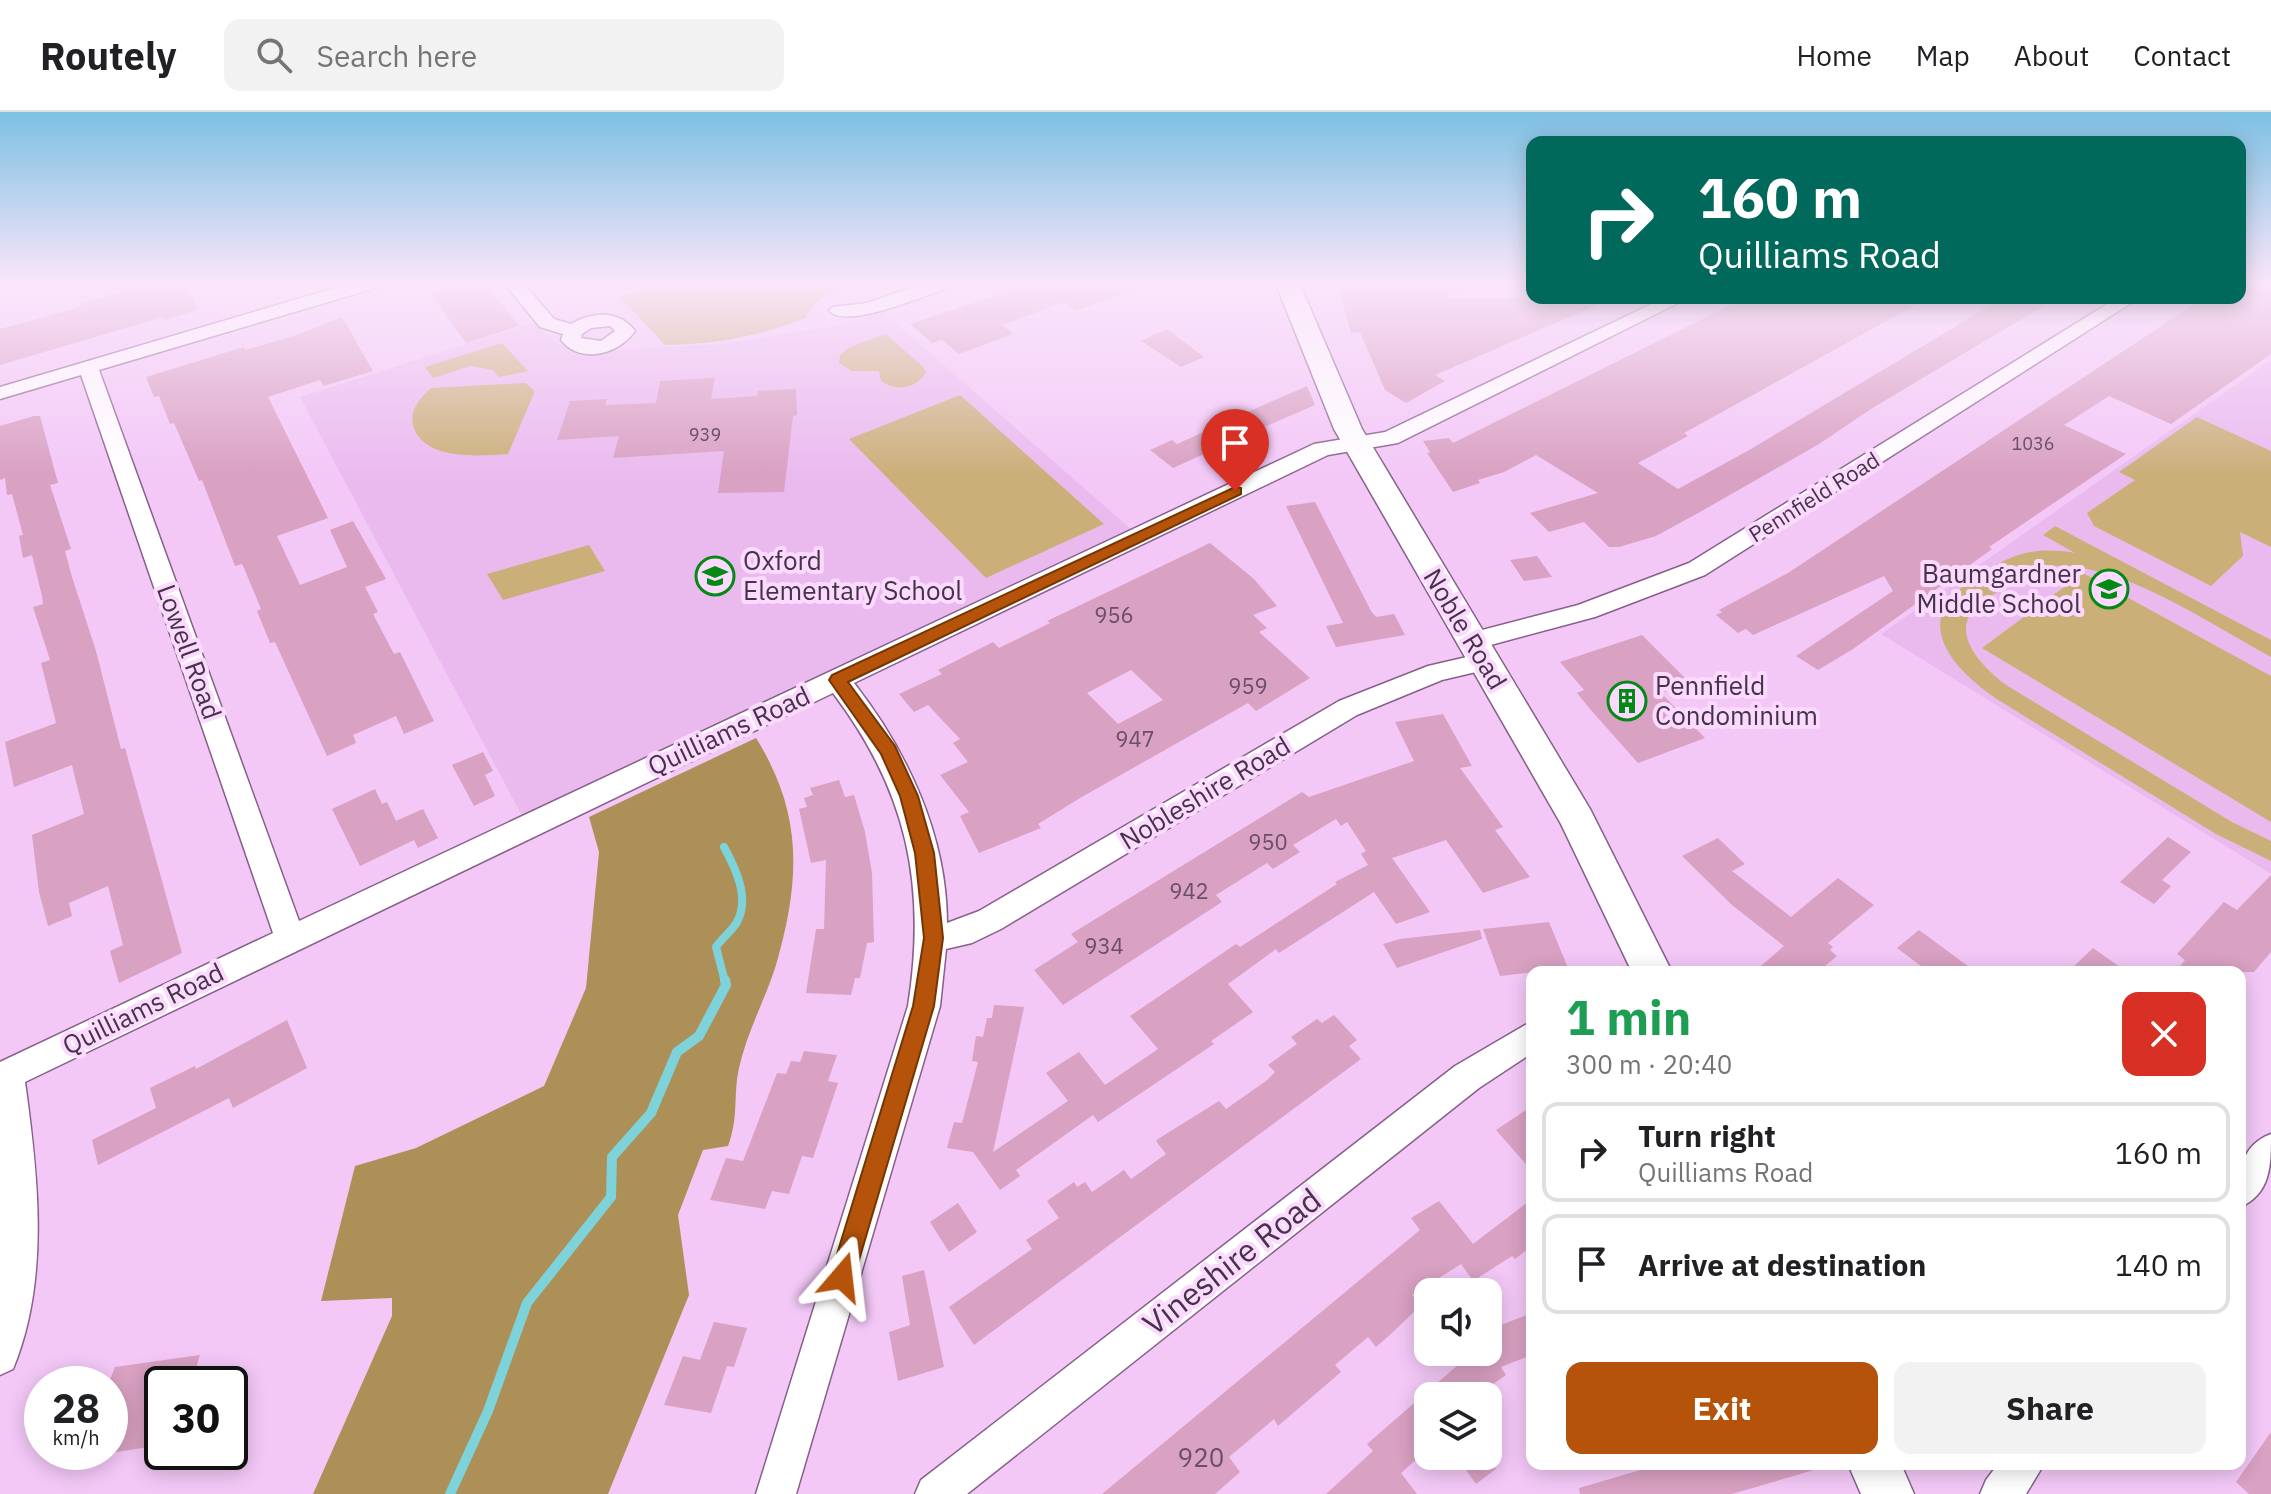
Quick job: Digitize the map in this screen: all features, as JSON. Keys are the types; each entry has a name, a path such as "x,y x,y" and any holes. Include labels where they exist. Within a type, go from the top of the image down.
{"main road":[{"name":"Noble Road","path":"1314,346 1356,444 1583,831 1649,966"},
{"path":"1877,1470 1888,1494"}],"street":[{"path":"0,393 157,346"},
{"name":"Quilliams Road","path":"3,1076 1322,449 1390,438 1579,346"},
{"name":"Pennfield Road","path":"1478,652 1528,628 1663,584 1697,569 2053,346"},
{"name":"Lowell Road","path":"88,367 290,938"},
{"name":"Nobleshire Road","path":"933,938 961,934 990,920 1348,708 1478,652"},
{"path":"776,1494 924,1006 933,938 925,853 909,796 889,751 838,680"},
{"name":"Vineshire Road","path":"935,1494 1467,1077 1526,1039"},
{"path":"0,1356 15,1293 21,1229 19,1164 3,1076"},
{"path":"2246,1182 2271,1150"},
{"path":"2000,1494 2019,1470"}],"shaded area":[{"name":"Oxford Elementary School","path":"459,346 566,346 579,352 677,346 923,346 1132,530 522,816 300,397"},
{"path":"491,346 505,346 528,371 499,377 493,370 471,366 433,378 425,367"},
{"path":"900,346 926,372 912,385 893,387 881,381 879,371 852,371 839,363 840,355 850,347"},
{"name":"Baumgardner Middle School","path":"2271,360 2271,874 1881,634"},
{"path":"525,383 535,391 508,454 468,455 440,451 419,437 413,425 414,409 431,388"},
{"path":"960,395 1104,524 986,578 849,439"},
{"path":"2197,417 2271,451 2271,547 2240,532 2243,556 2211,586 2094,526 2087,513 2135,480 2119,472"},
{"path":"2055,526 2271,640 2271,657 2156,593 2107,574 2071,566 2048,567 2028,573 1976,607 1966,631 1974,652 1989,671 2006,685 2232,822 2271,841 2271,861 2216,834 2000,701 1976,683 1953,659 1941,632 1941,617 1950,598 1988,570 2022,554 2047,551 2075,553 2043,535"},
{"path":"589,545 605,571 503,600 487,574"},
{"path":"2083,573 2271,676 2271,822 1982,648"},
{"path":"756,738 772,766 790,822 793,877 790,905 776,965 739,1068 734,1125 728,1146 703,1150 678,1215 689,1295 608,1494 313,1494 392,1316 392,1298 321,1301 355,1166 416,1148 544,1086 586,988 599,852 589,817"}],"building":[{"path":"0,346 63,346 0,365"},
{"path":"257,346 359,346 373,371 324,386 320,380 268,397 328,518 277,536 300,585 347,567 330,530 353,521 386,579 365,587 378,612 373,614 394,654 400,652 434,721 404,734 396,716 353,735 356,743 327,756 275,642 270,643 257,611 261,609 244,568 242,564 235,566 202,480 199,481 174,423 170,424 159,396 154,397 146,377 244,347 245,350"},
{"path":"950,346 979,346 959,354"},
{"path":"1149,346 1190,346 1204,357 1181,367"},
{"path":"1366,346 1501,346 1435,375 1445,381 1406,403 1385,390"},
{"path":"1647,346 1840,346 1684,433 1688,436 1638,463 1678,489 1922,346 1976,346 1819,444 1700,512 1656,536 1619,547 1609,547 1584,522 1549,532 1530,513 1598,493 1536,455 1504,472 1478,480 1480,483 1453,492 1427,453 1430,452 1423,441 1449,438 1453,443"},
{"path":"2130,346 2271,346 2271,354 2171,424 2109,396 2064,425 2126,454 1989,547 1992,549 1853,649 1818,670 1796,656 1893,591 1884,576 1753,635 1746,629 1738,633 1716,615 1722,612 1719,610 1788,573"},
{"path":"715,378 711,399 757,396 758,391 796,389 797,415 793,416 784,492 718,493 724,451 613,458 619,436 557,440 570,401 607,399 605,405 656,403 660,381"},
{"path":"1307,386 1315,405 1262,428 1243,414"},
{"path":"40,416 58,483 50,485 71,549 65,551 72,577 96,651 121,749 125,748 182,953 119,983 110,951 123,945 108,886 69,903 72,916 48,926 39,892 32,835 84,814 72,765 14,787 5,742 56,723 41,663 50,660 33,607 43,604 42,596 32,555 23,558 19,536 23,535 12,494 7,495 5,478 0,480 0,426"},
{"path":"1239,416 1247,435 1173,468 1150,450 1172,440 1177,444"},
{"path":"1315,502 1371,611 1376,617 1394,614 1405,635 1336,647 1326,626 1343,623 1286,506"},
{"path":"1210,543 1254,579 1277,606 1253,615 1267,628 1259,632 1310,678 1256,711 1248,703 1080,798 1038,824 1041,828 979,853 960,816 969,812 940,775 968,762 953,743 960,739 928,705 914,712 899,694 942,674 938,670 993,642 999,648 1050,623 1047,621","holes":["1131,670 1163,700 1118,724 1087,693"]},
{"path":"1537,556 1552,577 1524,581 1510,560"},
{"name":"Pennfield Condominium","path":"1642,635 1690,683 1661,693 1705,738 1638,763 1577,693 1584,690 1560,662"},
{"path":"1443,714 1472,766 1460,768 1503,827 1495,830 1530,877 1483,893 1446,840 1392,858 1430,912 1396,924 1374,892 1279,953 1276,949 1228,984 1253,1012 1211,1041 1214,1044 1098,1122 1093,1115 1016,1170 1020,1176 1000,1190 973,1152 947,1148 954,1122 962,1123 978,1062 972,1061 976,1036 983,1037 994,1005 1024,1007 993,1152 1068,1101 1046,1073 1079,1052 1105,1085 1158,1049 1130,1016 1236,944 1240,947 1337,884 1335,882 1368,865 1361,854 1366,851 1347,822 1341,826 1336,819 1293,845 1300,852 1273,869 1267,863 1216,895 1222,902 1063,1005 1034,970 1078,942 1071,934 1302,792 1309,797 1414,761 1395,722"},
{"path":"483,752 493,771 485,775 495,796 474,806 452,765"},
{"path":"839,780 845,797 854,795 865,832 872,873 874,942 867,943 860,978 855,978 851,995 806,993 816,929 824,929 826,860 811,863 799,809 807,807 804,798 813,795 810,788"},
{"path":"375,789 382,804 387,802 396,821 423,809 438,838 418,848 414,840 360,866 332,809"},
{"path":"2168,837 2191,852 2162,880 2171,886 2154,904 2120,882"},
{"path":"1718,838 1745,864 1732,871 1791,917 1838,878 1874,905 1828,943 1837,956 1825,966 1761,966 1784,946 1732,905 1682,856"},
{"path":"2271,875 2271,952 2254,972 2246,972 2246,966 2180,966 2185,960 2177,954 2224,902 2237,910"},
{"path":"1549,922 1567,966 1526,966 1526,973 1500,976 1483,929"},
{"path":"1480,930 1482,939 1397,968 1383,944 1400,939"},
{"path":"1919,930 1968,966 1921,966 1897,948"},
{"path":"2093,948 2118,966 2074,966"},
{"path":"1334,1015 1357,1040 1349,1046 1361,1059 974,1345 949,1307 1032,1249 1026,1240 1059,1218 1047,1201 1074,1182 1077,1187 1085,1182 1092,1192 1124,1170 1131,1179 1166,1154 1156,1141 1158,1139 1219,1101 1226,1109 1266,1081 1275,1072 1268,1065 1297,1044 1291,1037 1317,1019 1322,1023"},
{"path":"287,1020 307,1068 233,1108 229,1098 98,1165 92,1140 156,1108 150,1088 195,1066 196,1069"},
{"path":"804,1051 837,1055 828,1081 838,1083 813,1158 802,1156 789,1194 772,1191 765,1209 710,1200 726,1158 743,1161 777,1073 786,1074 791,1061 800,1062"},
{"path":"1526,1110 1526,1164 1496,1130"},
{"path":"1439,1201 1473,1244 1526,1204 1526,1251 1478,1278 1471,1278 1461,1264 1439,1278 1414,1278 1414,1312 1376,1347 1368,1337 1335,1365 1341,1372 1278,1426 1274,1419 1229,1457 1240,1472 1215,1494 1102,1494 1420,1230 1411,1218"},
{"path":"958,1203 977,1232 949,1252 930,1222"},
{"path":"924,1270 944,1367 898,1381 889,1332 910,1325 902,1276"},
{"path":"1526,1315 1526,1357 1501,1367 1506,1375 1496,1382 1438,1382 1457,1366 1502,1366 1502,1325"},
{"path":"714,1322 747,1328 734,1367 727,1366 711,1413 664,1405 683,1356 700,1360"},
{"path":"200,1355 197,1366 144,1366 144,1448 128,1450 128,1366 122,1366"},
{"path":"1414,1403 1414,1461 1401,1473 1417,1494 1326,1494 1373,1451 1367,1444"},
{"path":"2271,1432 2271,1494 2249,1494 2236,1482"},
{"path":"1466,1470 1495,1470 1476,1484"},
{"path":"1640,1470 1814,1470 1732,1494 1580,1494 1579,1488"}],"waterway":[{"path":"724,847 737,874 742,894 737,922 716,947 725,982"},
{"path":"450,1494 488,1411 527,1303 611,1197 612,1157 651,1113 677,1052 699,1036 726,985 725,980"}],"place":[{"name":"Oxford Elementary School","path":"715,576"},
{"name":"Baumgardner Middle School","path":"2109,589"},
{"name":"Pennfield Condominium","path":"1627,701"}],"route":[{"path":"842,1277 924,1006 932,965 933,938 925,853 914,809 889,751 838,680 1235,491"}]}
